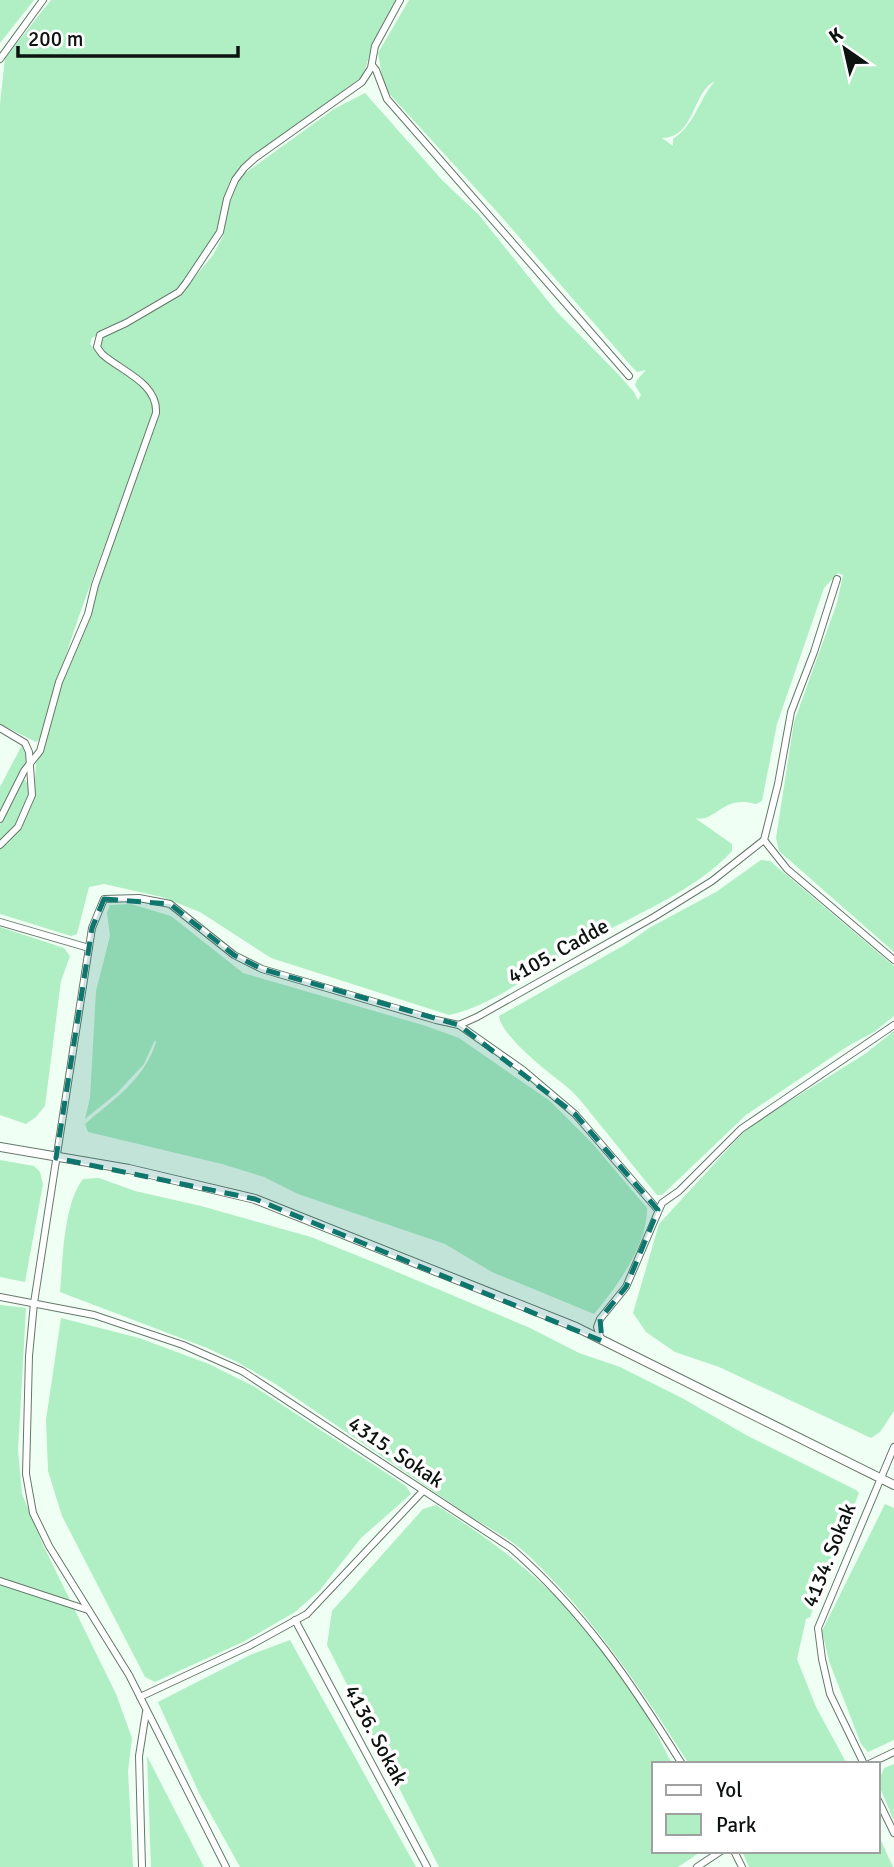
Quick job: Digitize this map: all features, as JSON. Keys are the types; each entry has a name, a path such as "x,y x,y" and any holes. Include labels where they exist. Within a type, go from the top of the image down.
{"street":[{"path":"0,59 43,0"},
{"path":"0,819 44,741 59,682 88,614 95,585 156,413 155,400 149,389 102,354 97,347 97,341 100,335 178,292 220,232 235,180 244,168 362,82 369,74 375,46 400,0"},
{"path":"372,65 387,99 629,376"},
{"path":"837,579 814,652 791,712 764,840 787,869 894,960"},
{"path":"0,727 26,743 32,795 18,827 0,845"},
{"name":"4105. Cadde","path":"458,1025 654,917 712,881 764,840"},
{"path":"226,1867 147,1711 33,1513 26,1474 29,1356 34,1303 92,928 104,899 139,898 170,904 234,955 262,969 458,1025 523,1070 575,1114 658,1210"},
{"path":"0,922 89,948"},
{"path":"602,1341 597,1327 600,1319 626,1287 646,1246 662,1203 679,1191 741,1129 894,1025"},
{"path":"0,1147 129,1169 255,1199 576,1327 894,1485"},
{"name":"4315. Sokak","path":"0,1297 94,1315 183,1345 242,1371 511,1548 540,1574 604,1645 681,1762"},
{"name":"4134. Sokak","path":"863,1762 830,1694 818,1628 894,1447"},
{"path":"139,1697 249,1646 307,1614 423,1491"},
{"path":"0,1581 89,1610"},
{"name":"4136. Sokak","path":"295,1620 427,1867"},
{"path":"142,1867 139,1756 147,1711"},
{"path":"873,1762 894,1752"},
{"path":"880,1804 894,1833"},
{"path":"697,1867 718,1853"}],"highlighted area":[{"path":"104,899 170,904 234,955 262,969 459,1025 575,1114 658,1210 626,1287 600,1319 602,1341 255,1199 56,1158 92,928"}],"green space":[{"path":"0,0 34,0 0,43"},
{"path":"51,0 397,0 372,47 363,76 241,166 228,186 218,231 180,287 92,338 90,344 98,353 144,390 154,410 79,616 53,693 42,738 36,742 0,724 0,104 5,58"},
{"path":"409,0 894,0 894,952 779,851 776,838 794,722 837,603 843,575 838,573 824,588 777,724 762,801 756,804 744,802 727,805 709,817 695,818 732,844 732,851 697,881 676,894 567,952 481,1004 449,1015 271,958 200,912 162,897 104,884 89,887 77,934 71,936 0,914 0,849 8,843 26,818 34,799 36,763 44,750 57,697 68,664 93,608 105,556 158,411 157,398 152,389 99,347 104,336 179,296 213,255 223,236 228,206 244,174 334,109 365,93 442,180 479,215 556,311 617,373 638,400 641,395 635,385 646,370 637,372 632,367 500,215 384,88 378,53","holes":["715,81 687,126 673,139 673,146 662,138 681,131 707,87"]},
{"path":"22,745 27,756 26,762 0,814 0,787"},
{"path":"24,779 29,787 28,804 0,843 0,825"},
{"path":"761,860 770,861 894,966 894,1016 874,1032 848,1046 746,1115 662,1195 657,1195 583,1103 507,1033 499,1016 716,892"},
{"path":"131,904 171,916 243,973 459,1038 550,1101 592,1143 647,1208 642,1236 629,1265 594,1314 492,1272 445,1244 298,1194 264,1177 222,1164 88,1132 85,1124 136,1078 151,1055 156,1042 155,1040 144,1064 117,1093 85,1119 90,1098 96,991 110,936 107,913 110,905"},
{"path":"0,927 64,948 70,956 61,981 45,1106 26,1124 0,1115"},
{"path":"894,1031 894,1411 880,1432 871,1438 719,1367 675,1352 646,1332 633,1313 659,1224 738,1138 751,1125 865,1054"},
{"path":"0,1160 34,1166 40,1172 43,1184 25,1282 0,1277"},
{"path":"99,1178 135,1191 201,1206 311,1237 530,1328 579,1353 620,1367 856,1490 859,1493 810,1617 806,1619 797,1659 816,1707 846,1762 688,1762 635,1682 595,1629 552,1579 516,1545 274,1383 237,1362 60,1292 65,1233 71,1203 83,1179"},
{"path":"0,1305 26,1308 18,1450 22,1494 43,1545 116,1694 132,1738 128,1771 133,1867 0,1867"},
{"path":"61,1318 139,1338 209,1364 255,1387 406,1486 411,1494 361,1538 320,1590 295,1612 245,1641 155,1682 145,1677 62,1516 48,1471 46,1420"},
{"path":"885,1504 894,1508 894,1740 868,1752 861,1744 829,1661 822,1631"},
{"path":"436,1505 494,1544 545,1587 591,1636 644,1710 671,1762 652,1762 652,1853 699,1853 678,1867 439,1867 327,1645 332,1611 423,1509"},
{"path":"290,1640 416,1867 240,1867 199,1793 158,1702 250,1655"},
{"path":"147,1756 204,1867 151,1867"},
{"path":"894,1764 894,1821 880,1788 884,1768"},
{"path":"880,1838 893,1867 749,1867 743,1853 880,1853"}]}
